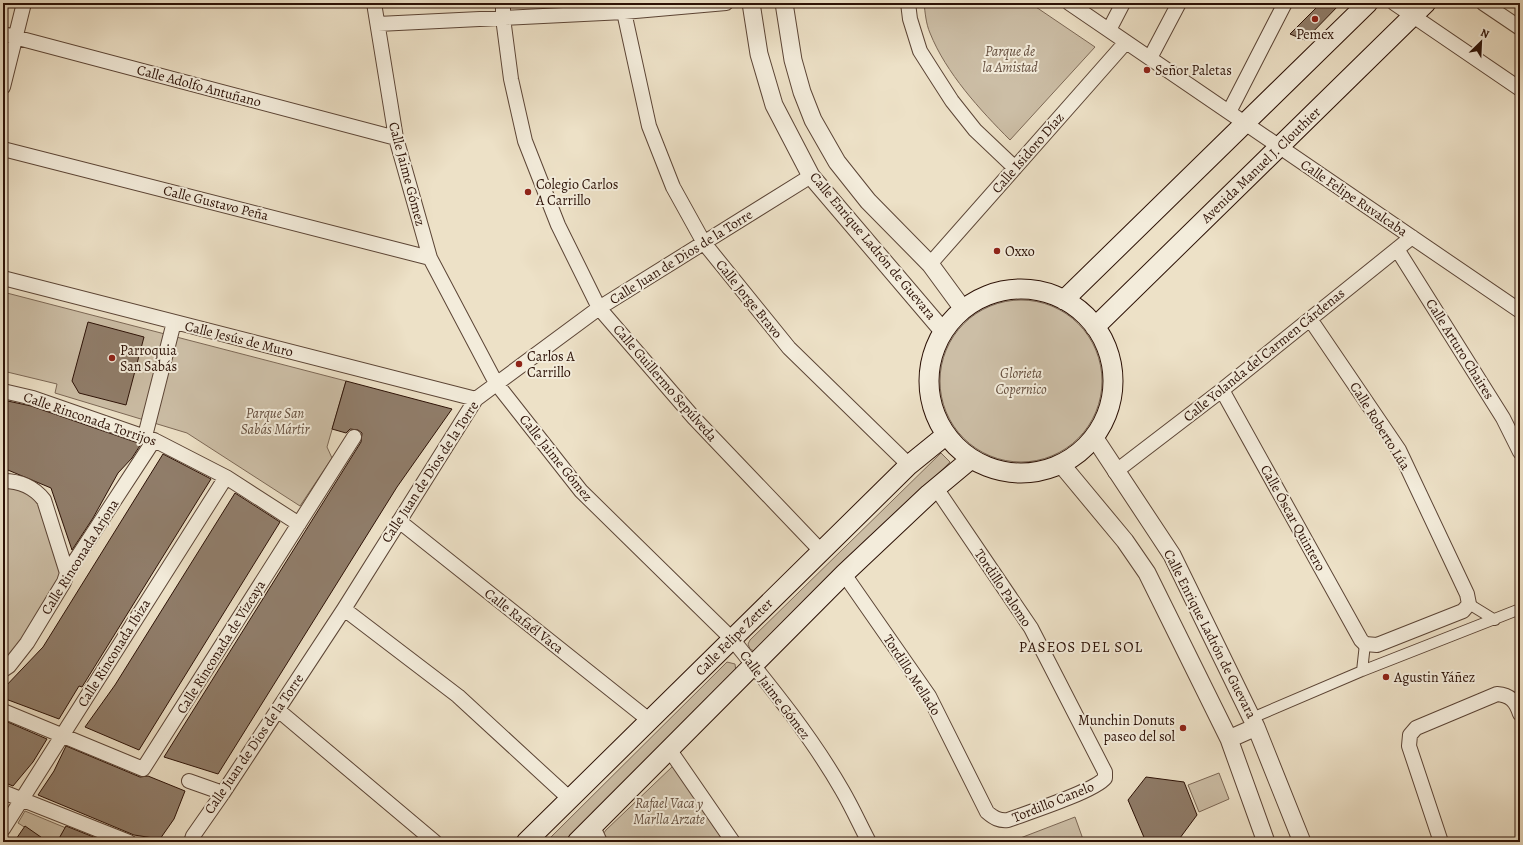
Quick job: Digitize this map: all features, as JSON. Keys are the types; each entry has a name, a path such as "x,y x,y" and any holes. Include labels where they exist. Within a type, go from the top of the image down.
{"main road":[{"path":"1064,300 1246,124 1368,3"},
{"name":"Avenida Manuel J. Clouthier","path":"1095,327 1419,9"},
{"path":"1012,290 1042,292 1064,300 1081,312 1095,327 1105,343 1111,361 1113,381 1112,400 1106,418 1094,437 1081,452 1061,464 1043,471 1019,473 1006,472 988,467 972,459 958,448 946,435 935,416 929,395 929,380 933,351 943,331 963,309 994,293 1012,290"},
{"name":"Calle Felipe Zetter","path":"526,842 909,465 946,435"},
{"path":"577,842 596,835 669,749 754,666 844,574 936,488 972,459"}],"street":[{"path":"3,87 9,36 24,3"},
{"name":"Calle Jaime Gómez","path":"372,3 378,24 396,138 430,258 496,383 581,491 732,639 754,666 799,724 833,776 868,842"},
{"name":"Calle Guillermo Sepúlveda","path":"503,3 503,18 512,79 525,141 558,225 599,308 694,418 821,551"},
{"path":"378,24 503,18 625,7 726,3"},
{"name":"Calle Enrique Ladrón de Guevara","path":"751,3 759,54 774,105 811,176 943,331"},
{"name":"Calle Enrique Ladrón de Guevara","path":"784,3 793,60 802,92 813,120 837,162 868,201 930,264 963,309"},
{"path":"908,3 910,19 920,51 952,101 975,130 1015,168"},
{"name":"Calle Felipe Ruvalcaba","path":"1069,3 1520,311"},
{"path":"1109,30 1123,3"},
{"path":"1150,58 1179,3"},
{"path":"1229,112 1285,3"},
{"path":"1394,3 1419,9 1520,89"},
{"path":"1483,3 1520,28"},
{"name":"Calle Jorge Bravo","path":"625,7 649,126 673,187 704,243 789,348 909,465"},
{"name":"Calle Adolfo Antuñano","path":"9,36 396,138"},
{"name":"Calle Isidoro Díaz","path":"930,264 1126,42"},
{"name":"Calle Gustavo Peña","path":"3,149 430,258"},
{"name":"Calle Juan de Dios de la Torre","path":"191,842 192,836 223,793 344,609 476,399 599,308 811,176"},
{"name":"Calle Yolanda del Carmen Cárdenas","path":"1115,472 1222,390 1412,237"},
{"name":"Calle Arturo Chaires","path":"1397,249 1503,418 1520,452"},
{"name":"Calle Jesús de Muro","path":"3,278 476,399"},
{"name":"Calle Roberto Lúa","path":"1310,319 1398,450 1467,594 1469,604"},
{"name":"Calle Rinconada Arjona","path":"3,670 9,666 27,643 64,582 67,573 150,438 174,322"},
{"name":"Calle Óscar Quintero","path":"1222,390 1357,634 1366,644"},
{"name":"Calle Rinconada Torrijos","path":"3,391 33,398 150,438 226,477 299,524"},
{"name":"Calle Rinconada de Vizcaya","path":"62,735 143,769 354,436"},
{"name":"Calle Enrique Ladrón de Guevara","path":"1094,437 1115,472 1172,555 1254,722 1302,842"},
{"name":"Calle Enrique Ladrón de Guevara","path":"1061,464 1126,541 1147,573 1228,739 1266,842"},
{"name":"Calle Rinconada Ibiza","path":"3,829 226,477"},
{"path":"3,481 15,482 31,488 39,493 44,500 67,573"},
{"name":"Tordillo Palomo","path":"936,488 1031,628 1105,772 1105,778"},
{"name":"Calle Rafaél Vaca","path":"399,521 649,720"},
{"name":"Tordillo Mellado","path":"844,574 929,696 987,812 998,820"},
{"path":"1362,671 1366,644 1377,645 1463,611 1469,604 1494,620"},
{"path":"344,609 458,696 570,799"},
{"path":"1228,739 1254,722 1362,671 1520,609"},
{"path":"1441,842 1409,746 1410,735 1416,728 1497,694 1507,696 1514,701 1520,714"},
{"path":"278,710 435,842"},
{"path":"3,711 62,735"},
{"path":"669,749 733,842"},
{"name":"Tordillo Canelo","path":"998,820 1008,820 1065,799 1100,783 1105,778"},
{"path":"189,781 223,793"},
{"path":"3,792 125,841"}],"green space":[{"name":"Parque de la Amistad","path":"924,3 1030,3 1095,47 1010,140 976,104 954,77 937,48 929,29"},
{"name":"Parque San Sabás Mártir","path":"3,292 346,381 327,447 332,458 300,506 187,433 55,393 57,384 3,371"},
{"name":"Glorieta Copernico","path":"1013,300 1029,300 1045,303 1059,309 1072,318 1084,330 1093,343 1099,357 1102,381 1101,397 1093,419 1084,432 1072,444 1059,453 1045,459 1029,462 1013,462 997,459 983,453 970,444 958,432 949,419 943,405 940,389 940,373 943,357 949,343 958,330 970,318 983,309 997,303"},
{"path":"941,453 950,462 759,649 754,651 750,649 748,644 750,640"},
{"path":"3,484 23,486 42,504 63,582 3,664"},
{"path":"727,662 735,664 736,672 564,842 546,842"},
{"name":"Rafael Vaca y Marlla Arzate","path":"673,766 725,842 604,842 601,837 606,830"},
{"path":"1219,773 1229,799 1199,812 1188,785"},
{"path":"25,811 66,828 57,842 48,842 18,823"},
{"path":"1075,817 1084,842 1010,842"}],"building":[{"name":"Pemex","path":"1321,3 1341,3 1305,40 1290,34"},
{"path":"88,322 144,337 126,405 79,393 72,381"},
{"path":"346,381 452,409 397,487 218,774 164,757 361,442 362,433 358,430 350,429 346,433 332,429"},
{"path":"3,400 31,406 141,444 132,458 118,473 93,518 72,550 51,488 3,468"},
{"path":"163,454 211,479 82,687 79,686 59,719 3,698 3,689 43,647"},
{"path":"235,493 280,522 139,750 85,727 115,685"},
{"path":"3,720 47,739 33,762 13,786 3,782"},
{"path":"66,746 140,777 148,776 185,791 174,819 160,839 134,835 38,795 54,771"},
{"path":"1146,777 1184,782 1197,815 1177,842 1146,842 1128,800"},
{"path":"25,826 48,842 14,842"},
{"path":"66,826 106,842 57,842"}],"place":[{"name":"Pemex","path":"1315,19"},
{"name":"Señor Paletas","path":"1147,70"},
{"name":"Colegio Carlos A Carrillo","path":"528,192"},
{"name":"Oxxo","path":"997,251"},
{"name":"Parroquia San Sabás","path":"112,358"},
{"name":"Carlos A Carrillo","path":"519,364"},
{"name":"Agustin Yáñez","path":"1386,677"},
{"name":"Munchin Donuts paseo del sol","path":"1183,728"}],"district":[{"name":"PASEOS DEL SOL","path":"1081,647"}]}
